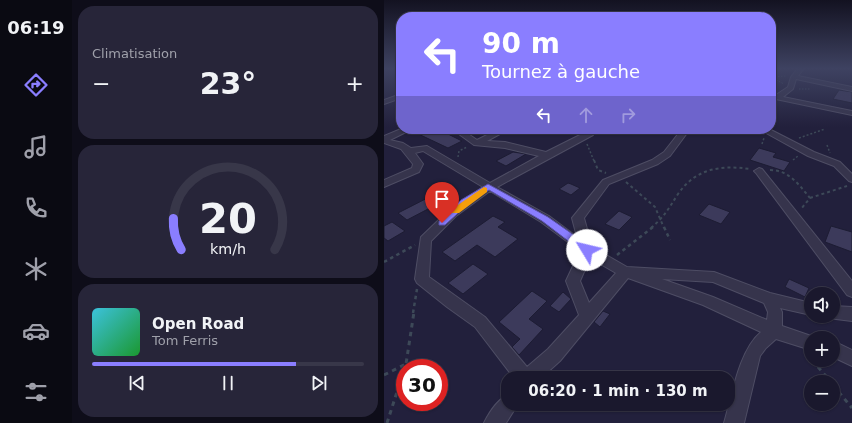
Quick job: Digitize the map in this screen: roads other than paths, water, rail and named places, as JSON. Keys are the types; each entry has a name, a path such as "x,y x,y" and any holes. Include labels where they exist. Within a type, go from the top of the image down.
{"street":[{"path":"776,95 791,88"},
{"path":"776,96 852,113"},
{"path":"384,102 396,98"},
{"path":"384,140 397,134"},
{"path":"464,134 477,143 505,145 547,155"},
{"path":"477,143 499,134"},
{"path":"520,371 480,322 452,303 422,279 425,240 465,202 488,187 586,134"},
{"path":"587,316 572,281 587,250 578,218 606,182 655,162 666,154 682,134"},
{"path":"773,134 811,154 837,164 852,179"},
{"path":"384,140 398,144 411,151 418,164 416,170 384,184"},
{"path":"411,151 424,148 459,170 545,219 587,250 625,272 708,301 774,331 804,340"},
{"path":"759,171 852,290"},
{"path":"535,371 554,355 625,272"},
{"path":"625,272 714,277 769,299 804,307"},
{"path":"734,423 753,353 760,343 774,331 775,312 769,299"},
{"path":"840,313 852,314"},
{"path":"840,352 852,358"},
{"path":"494,423 503,411"}]}
